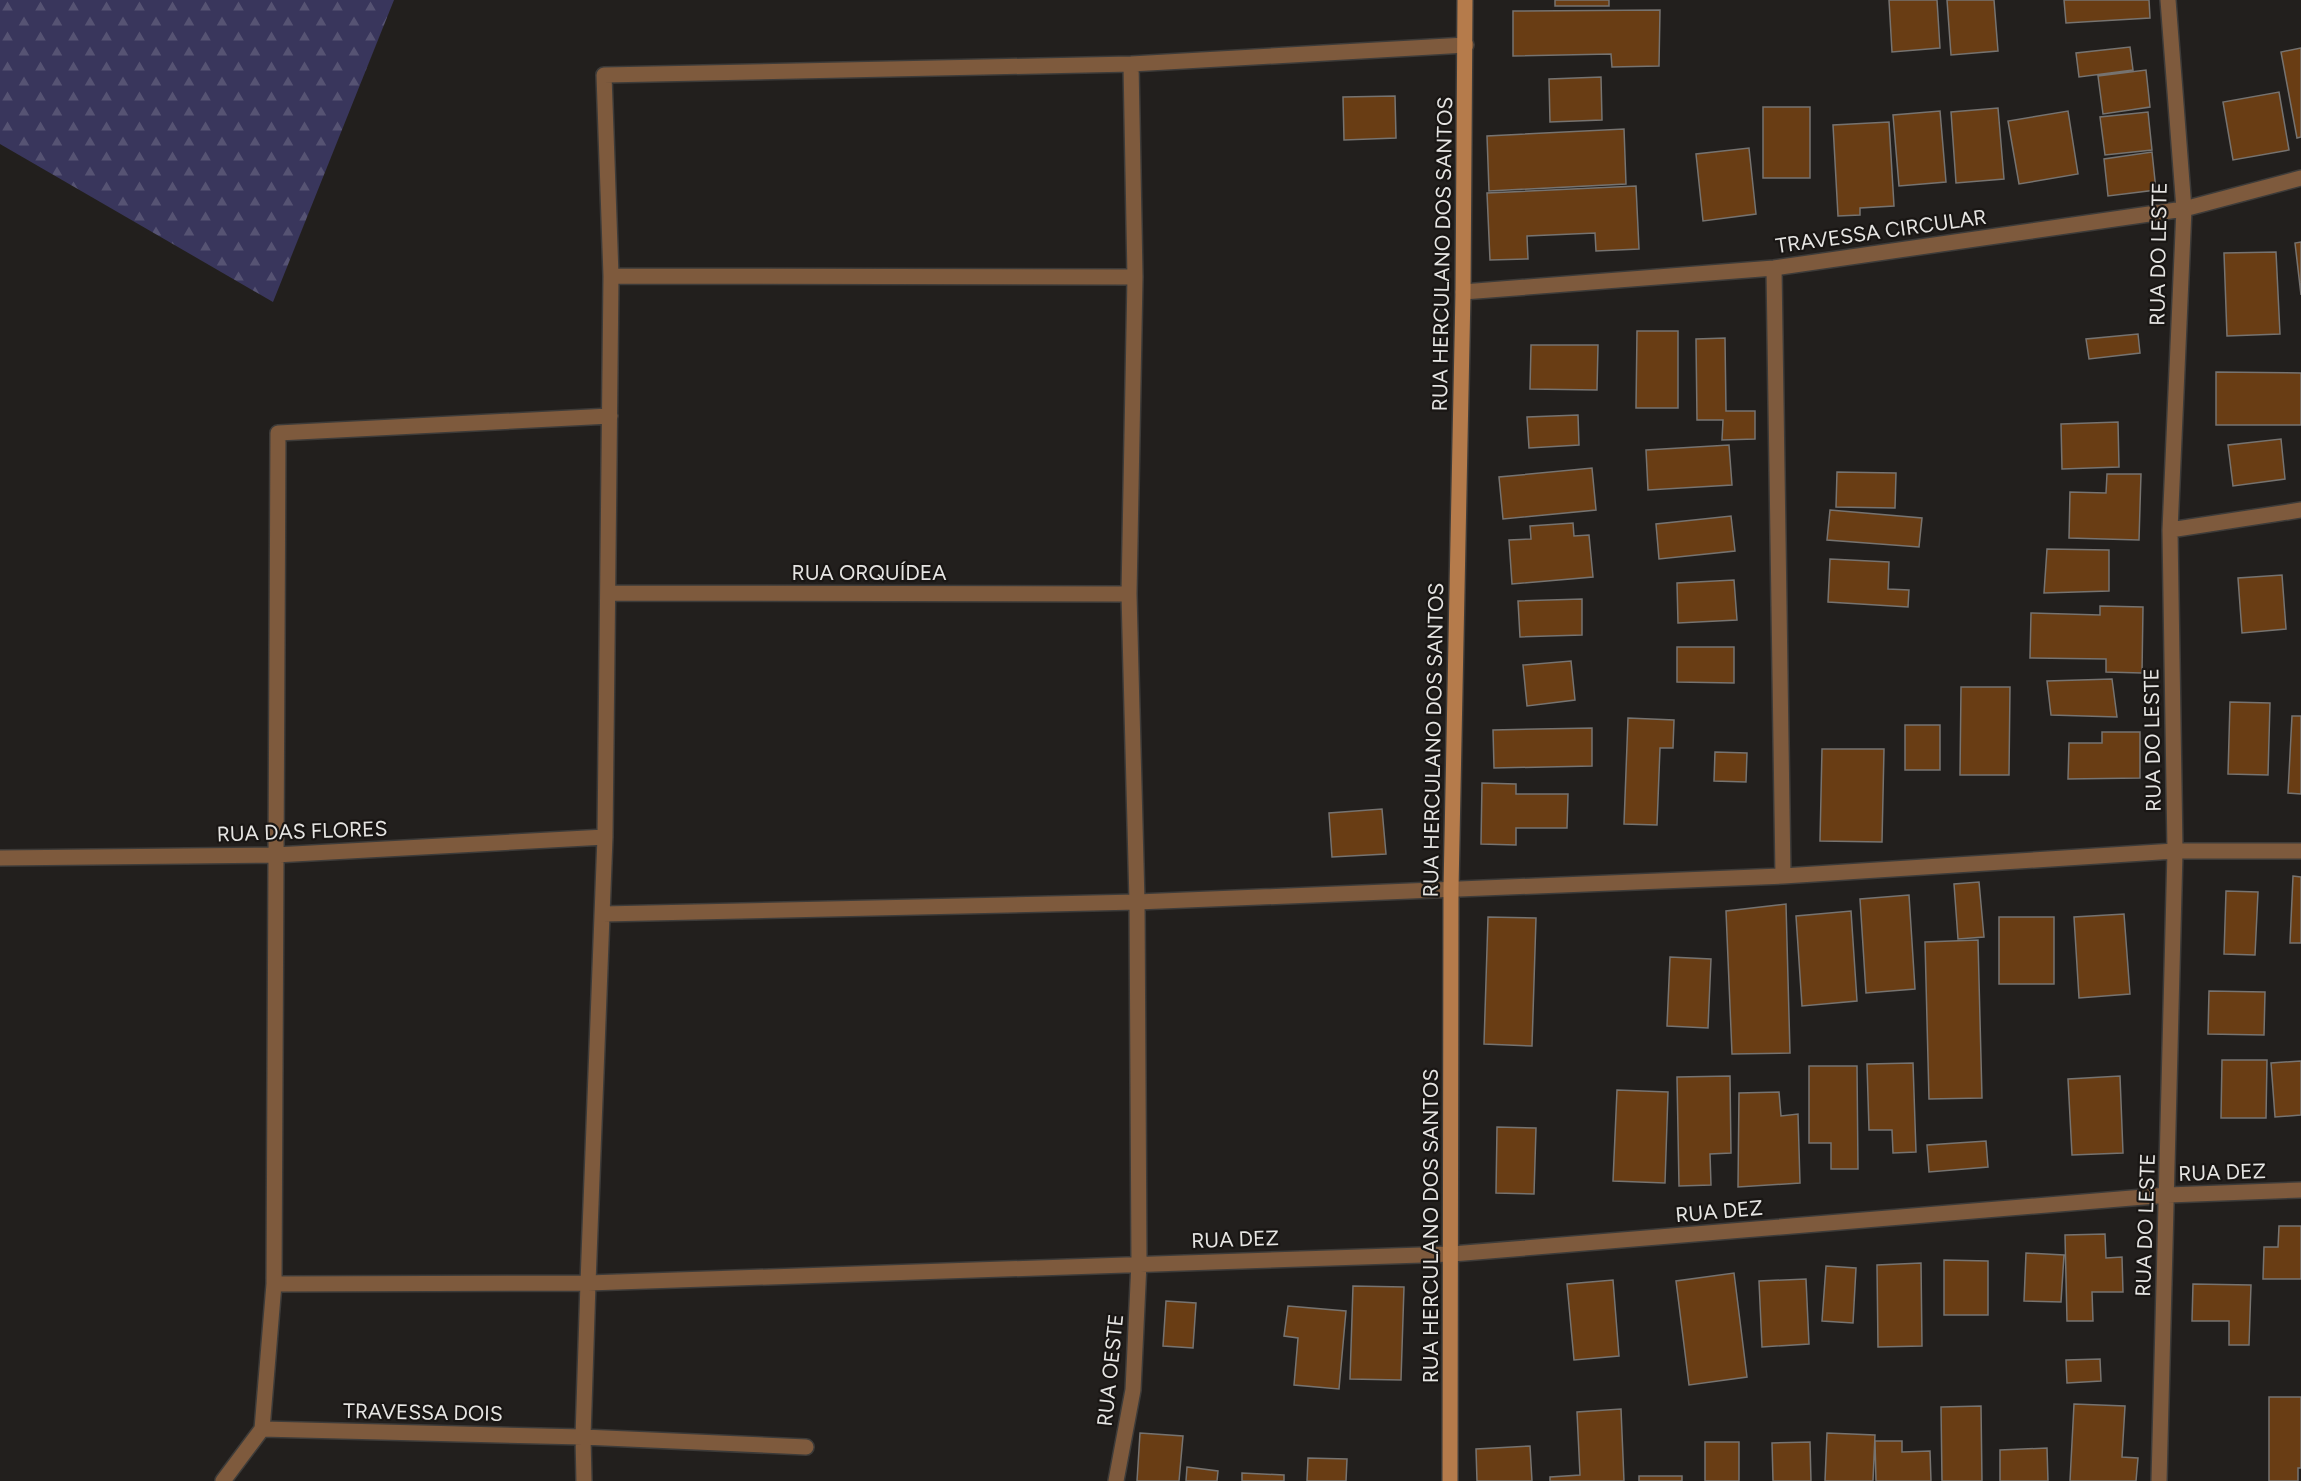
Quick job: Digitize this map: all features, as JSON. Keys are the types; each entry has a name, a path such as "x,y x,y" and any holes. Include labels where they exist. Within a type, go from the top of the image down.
{"street":[{"name":"RUA HERCULANO DOS SANTOS","path":"1450,1481 1451,889 1463,292 1466,0"},
{"name":"RUA DO LESTE","path":"2159,1481 2175,851 2170,531 2184,209 2168,0"},
{"path":"584,1481 583,1437 588,1283 605,837 611,276 604,75 1131,64 1466,45"},
{"name":"RUA OESTE","path":"1116,1481 1133,1390 1139,1263 1137,902 1130,594 1135,277 1131,64"},
{"name":"TRAVESSA CIRCULAR","path":"1463,292 1774,268 2184,209 2301,178"},
{"path":"1774,268 1783,876"},
{"path":"611,276 1135,277"},
{"path":"223,1481 262,1429 274,1284 279,433 610,416"},
{"path":"2170,531 2301,510"},
{"name":"RUA ORQUÍDEA","path":"608,593 1130,594"},
{"name":"RUA DAS FLORES","path":"0,858 275,855 605,837"},
{"path":"603,914 1137,902 1783,876 2175,851 2301,851"},
{"name":"RUA DEZ","path":"274,1284 588,1283 1452,1254 2168,1195 2301,1190"},
{"name":"TRAVESSA DOIS","path":"262,1429 583,1437 806,1447"}],"green space":[{"path":"0,0 394,0 273,302 0,144"}],"building":[{"path":"1555,0 1609,0 1609,6 1555,6"},
{"path":"1889,0 1937,0 1940,48 1892,52"},
{"path":"1947,0 1994,0 1998,51 1951,55"},
{"path":"2064,0 2149,0 2150,18 2066,23"},
{"path":"1660,10 1659,66 1612,67 1611,54 1513,56 1513,11"},
{"path":"2130,47 2133,70 2079,77 2076,53"},
{"path":"2301,48 2301,137 2297,138 2281,52"},
{"path":"2146,70 2150,107 2103,114 2098,76"},
{"path":"1601,77 1602,120 1550,122 1549,79"},
{"path":"2279,92 2289,150 2233,160 2223,102"},
{"path":"1395,96 1396,138 1344,140 1343,97"},
{"path":"1763,107 1810,107 1810,178 1763,178"},
{"path":"1998,108 2004,179 1956,183 1951,112"},
{"path":"1940,111 1946,182 1899,186 1893,115"},
{"path":"2068,111 2078,174 2019,184 2008,121"},
{"path":"2148,112 2152,150 2105,155 2100,117"},
{"path":"1889,122 1894,206 1860,208 1860,215 1838,216 1833,125"},
{"path":"1624,129 1626,184 1489,191 1487,136"},
{"path":"1749,148 1756,214 1703,221 1696,154"},
{"path":"2152,152 2156,190 2108,196 2104,159"},
{"path":"1636,186 1639,249 1596,251 1595,233 1527,236 1528,259 1490,260 1487,193"},
{"path":"2301,242 2301,295 2295,243"},
{"path":"2276,252 2280,334 2227,336 2224,253"},
{"path":"1637,331 1678,331 1678,408 1636,408"},
{"path":"2138,334 2140,353 2089,359 2086,339"},
{"path":"1725,338 1726,411 1755,411 1755,439 1722,440 1723,420 1697,420 1696,339"},
{"path":"1531,345 1598,345 1597,390 1530,389"},
{"path":"2216,372 2301,373 2301,425 2216,425"},
{"path":"1578,415 1579,445 1529,448 1527,417"},
{"path":"2118,422 2119,467 2062,469 2061,424"},
{"path":"2281,439 2285,479 2233,486 2228,445"},
{"path":"1729,445 1732,485 1648,490 1646,450"},
{"path":"1592,468 1596,510 1503,519 1499,477"},
{"path":"1837,472 1896,473 1895,508 1836,507"},
{"path":"2107,474 2141,474 2139,540 2069,538 2070,492 2106,493"},
{"path":"1830,510 1922,518 1919,547 1827,540"},
{"path":"1731,516 1735,551 1659,559 1656,524"},
{"path":"1573,523 1574,536 1589,535 1593,577 1512,584 1509,540 1531,539 1530,526"},
{"path":"2047,549 2109,550 2109,591 2044,593"},
{"path":"1830,559 1889,562 1888,589 1909,590 1908,607 1828,602"},
{"path":"2282,575 2286,629 2242,633 2238,578"},
{"path":"1734,580 1737,620 1678,623 1677,583"},
{"path":"1582,599 1582,635 1520,637 1518,601"},
{"path":"2100,606 2143,607 2142,673 2106,672 2106,659 2030,658 2031,613 2100,615"},
{"path":"1677,647 1734,647 1734,683 1677,682"},
{"path":"1571,661 1575,700 1527,706 1523,665"},
{"path":"2112,679 2117,717 2051,715 2047,681"},
{"path":"1961,687 2010,687 2009,775 1960,775"},
{"path":"2230,702 2270,703 2268,775 2228,774"},
{"path":"2292,716 2301,716 2301,794 2288,793"},
{"path":"1628,718 1674,720 1673,748 1660,748 1657,825 1624,824"},
{"path":"1905,725 1940,725 1940,770 1905,770"},
{"path":"1592,728 1592,766 1494,768 1493,730"},
{"path":"2102,732 2140,732 2140,778 2068,779 2069,743 2102,743"},
{"path":"1822,749 1884,749 1882,842 1820,841"},
{"path":"1715,752 1747,753 1746,782 1714,781"},
{"path":"1482,783 1516,784 1516,794 1568,794 1567,828 1516,828 1516,845 1481,844"},
{"path":"1382,809 1386,854 1332,857 1329,813"},
{"path":"2293,876 2301,877 2301,943 2290,943"},
{"path":"1979,882 1984,937 1958,939 1954,884"},
{"path":"2226,891 2258,892 2255,955 2224,954"},
{"path":"1909,895 1915,989 1866,993 1860,899"},
{"path":"1786,904 1790,1053 1732,1054 1726,911"},
{"path":"1851,911 1857,1001 1802,1006 1796,916"},
{"path":"2124,914 2130,994 2079,998 2074,917"},
{"path":"1488,917 1536,918 1532,1046 1484,1044"},
{"path":"1999,917 2054,917 2054,984 1999,984"},
{"path":"1978,940 1982,1098 1929,1099 1925,942"},
{"path":"1670,957 1711,959 1708,1028 1667,1026"},
{"path":"2209,991 2265,992 2264,1035 2208,1034"},
{"path":"2222,1060 2267,1060 2266,1118 2221,1118"},
{"path":"2301,1061 2301,1115 2275,1117 2271,1063"},
{"path":"1913,1063 1916,1152 1893,1153 1892,1130 1869,1130 1867,1064"},
{"path":"1809,1066 1857,1066 1858,1169 1831,1169 1831,1143 1809,1143"},
{"path":"1730,1076 1731,1153 1710,1154 1711,1185 1679,1186 1677,1077"},
{"path":"2120,1076 2123,1153 2072,1155 2068,1079"},
{"path":"1617,1090 1668,1092 1665,1183 1613,1181"},
{"path":"1779,1092 1781,1116 1798,1114 1800,1183 1738,1187 1739,1093"},
{"path":"1497,1127 1536,1128 1534,1194 1496,1193"},
{"path":"1986,1141 1988,1167 1929,1172 1927,1145"},
{"path":"2279,1226 2301,1226 2301,1279 2263,1279 2264,1247 2278,1247"},
{"path":"2105,1234 2106,1258 2122,1257 2123,1292 2092,1292 2093,1321 2067,1321 2065,1235"},
{"path":"2026,1253 2064,1255 2061,1302 2024,1301"},
{"path":"1944,1260 1988,1261 1988,1315 1944,1315"},
{"path":"1921,1263 1922,1346 1878,1347 1877,1265"},
{"path":"1826,1266 1856,1268 1853,1323 1822,1321"},
{"path":"1734,1273 1747,1377 1689,1385 1676,1281"},
{"path":"1806,1279 1809,1344 1762,1347 1759,1281"},
{"path":"1613,1280 1619,1356 1574,1360 1567,1284"},
{"path":"2193,1284 2251,1285 2249,1345 2229,1345 2229,1321 2192,1321"},
{"path":"1353,1286 1404,1287 1401,1380 1350,1379"},
{"path":"1166,1301 1196,1303 1193,1348 1163,1346"},
{"path":"1288,1306 1346,1311 1339,1389 1294,1385 1298,1338 1284,1336"},
{"path":"2100,1359 2101,1381 2067,1383 2066,1360"},
{"path":"2269,1397 2301,1397 2301,1468 2298,1468 2298,1481 2269,1481"},
{"path":"2074,1404 2125,1406 2122,1457 2138,1458 2136,1481 2070,1481"},
{"path":"1981,1406 1982,1481 1942,1481 1941,1407"},
{"path":"1621,1409 1624,1481 1550,1481 1550,1477 1580,1475 1577,1412"},
{"path":"1140,1433 1183,1436 1179,1481 1137,1481"},
{"path":"1827,1433 1875,1435 1873,1481 1825,1481"},
{"path":"1875,1441 1902,1441 1902,1452 1930,1451 1931,1481 1876,1481"},
{"path":"1705,1442 1739,1442 1739,1481 1705,1481"},
{"path":"1810,1442 1811,1481 1773,1481 1772,1443"},
{"path":"1530,1446 1532,1481 1477,1481 1476,1449"},
{"path":"2047,1448 2048,1481 2000,1481 2000,1450"},
{"path":"1308,1458 1347,1459 1346,1481 1307,1481"},
{"path":"1187,1467 1218,1471 1217,1481 1186,1481"},
{"path":"1242,1473 1284,1475 1284,1481 1242,1481"},
{"path":"1639,1476 1682,1476 1682,1481 1639,1481"}]}
